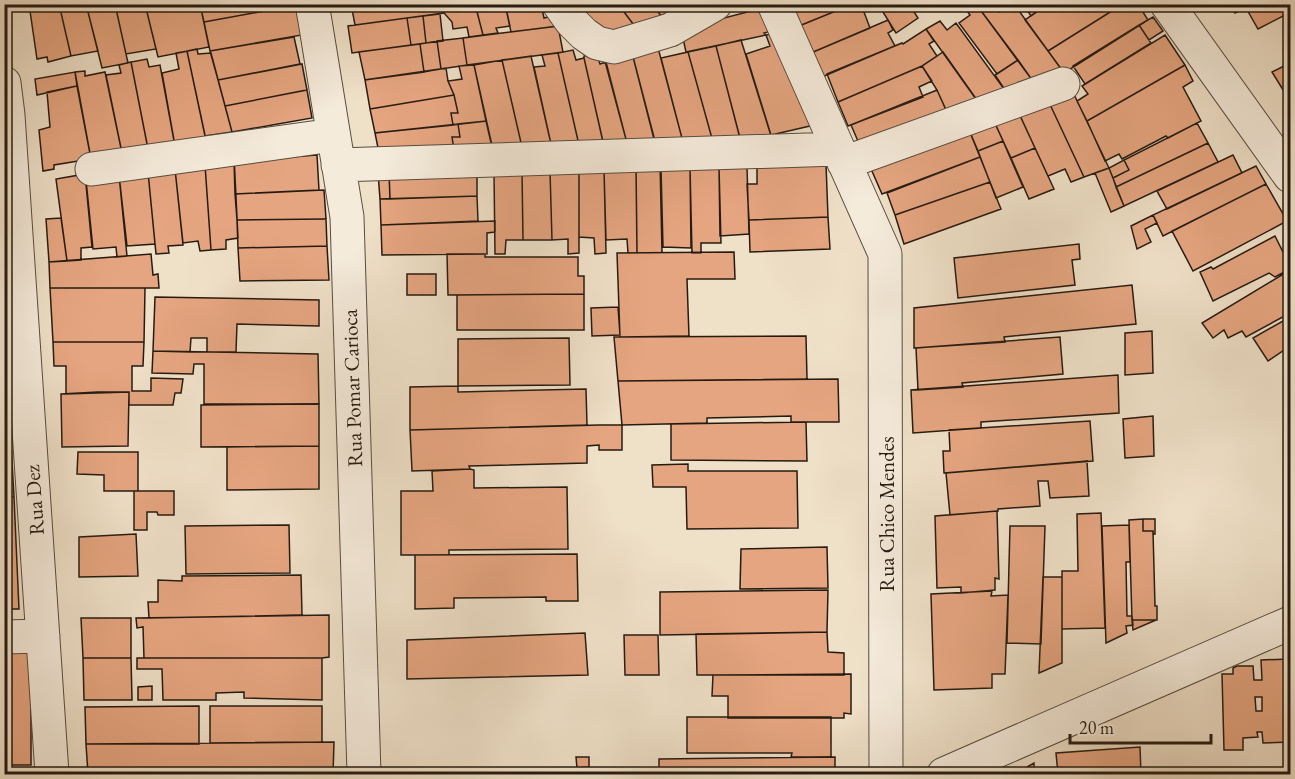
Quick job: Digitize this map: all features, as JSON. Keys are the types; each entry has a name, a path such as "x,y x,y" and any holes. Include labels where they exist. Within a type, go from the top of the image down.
{"street":[{"name":"Rua Pomar Carioca","path":"312,4 347,217 364,774"},
{"path":"559,4 584,34 597,43 614,47 670,30 715,4"},
{"path":"774,4 841,156"},
{"path":"1167,4 1290,176"},
{"name":"Rua Dez","path":"4,82 15,376 43,636 52,774"},
{"path":"92,169 336,150 841,156 1063,84"},
{"name":"Rua Chico Mendes","path":"841,156 885,254 886,774"},
{"path":"944,774 1290,623"},
{"path":"4,637 43,636"}],"building":[{"path":"29,4 59,4 71,56 48,62 47,57 37,59"},
{"path":"59,4 86,4 98,51 71,56"},
{"path":"86,4 115,4 128,63 102,68"},
{"path":"115,4 145,4 156,49 126,54"},
{"path":"145,4 200,4 209,47 158,57"},
{"path":"214,4 292,4 292,6 204,22 201,9 214,7"},
{"path":"351,4 442,4 444,13 355,25"},
{"path":"442,4 475,4 483,35 469,37 467,27 453,29 452,22 444,13"},
{"path":"475,4 505,4 510,26 496,28 498,33 483,35"},
{"path":"505,4 541,4 544,18 556,15 558,26 511,32"},
{"path":"577,4 618,4 643,37 603,41"},
{"path":"618,4 652,4 662,17 643,37"},
{"path":"652,4 678,4 662,17"},
{"path":"789,4 853,4 799,26"},
{"path":"853,4 861,4 870,28 811,53 799,26"},
{"path":"878,4 909,4 918,18 896,33"},
{"path":"964,4 976,4 1018,60 997,74 959,23 970,15"},
{"path":"976,4 993,4 999,12 1009,4 1014,4 1062,70 1038,88"},
{"path":"1023,4 1048,4 1031,16"},
{"path":"1048,4 1123,4 1048,51 1025,20"},
{"path":"1123,4 1138,4 1148,20 1064,73 1048,51"},
{"path":"1230,4 1290,4 1290,25 1285,15 1258,29 1246,8 1235,13"},
{"path":"297,6 302,35 210,51 204,22"},
{"path":"771,6 778,29 764,33 766,35 686,52 681,29"},
{"path":"440,14 443,41 426,43 423,16"},
{"path":"423,16 426,43 411,45 407,18"},
{"path":"1153,17 1163,31 1149,40 1139,25"},
{"path":"407,18 411,45 352,53 348,26"},
{"path":"888,20 893,30 888,33 895,46 822,77 811,53"},
{"path":"940,21 947,30 956,23 1007,93 983,109 926,29"},
{"path":"1139,25 1151,43 1085,84 1073,66"},
{"path":"558,26 563,52 467,65 463,38"},
{"path":"926,29 934,41 929,44 937,56 922,66 838,102 827,74 903,44"},
{"path":"775,33 823,123 771,135 746,54 770,46 766,35"},
{"path":"1165,35 1185,65 1087,121 1077,101 1088,94 1082,86"},
{"path":"294,37 300,64 218,80 210,51"},
{"path":"463,38 467,65 441,69 437,41"},
{"path":"741,40 772,139 742,146 716,46"},
{"path":"437,41 441,69 424,72 420,44"},
{"path":"420,44 424,72 365,80 359,52"},
{"path":"657,44 683,142 656,147 631,49"},
{"path":"716,46 740,138 713,142 688,52"},
{"path":"197,49 198,54 211,53 232,132 205,136 187,51"},
{"path":"631,49 655,141 627,143 603,54"},
{"path":"573,50 576,60 584,58 603,142 579,145 558,53"},
{"path":"187,51 206,140 175,146 162,73 179,69 176,53"},
{"path":"688,52 713,142 684,146 661,58"},
{"path":"943,52 984,110 952,123 937,90 922,66"},
{"path":"558,53 579,145 551,144 534,67 545,66 542,55"},
{"path":"597,55 600,64 606,62 627,143 604,146 584,58 584,56"},
{"path":"531,56 551,144 522,147 502,60"},
{"path":"147,59 149,67 160,65 175,146 148,149 131,62"},
{"path":"502,60 522,147 493,150 474,65"},
{"path":"1018,60 1037,87 1007,93 995,75"},
{"path":"131,62 148,149 122,153 106,75 121,73 119,65"},
{"path":"1290,63 1290,101 1272,72"},
{"path":"302,64 307,90 225,106 218,80"},
{"path":"474,65 486,121 453,125 451,113 458,113 448,81 462,79 459,66"},
{"path":"1185,65 1193,81 1183,87 1201,121 1122,159 1119,154 1105,161 1087,121"},
{"path":"922,66 932,81 919,87 923,97 848,126 838,102"},
{"path":"446,68 454,95 370,109 365,80"},
{"path":"85,71 85,76 105,72 122,153 91,159 75,72"},
{"path":"75,72 77,86 37,95 35,79"},
{"path":"77,86 91,159 54,165 54,169 43,171 39,130 50,127 47,92"},
{"path":"1070,86 1109,168 1084,177 1046,96"},
{"path":"307,90 312,118 232,132 225,106"},
{"path":"937,90 950,119 864,155 851,125"},
{"path":"454,95 458,113 451,113 453,125 375,133 370,109"},
{"path":"1046,96 1084,177 1071,182 1065,169 1048,176 1017,109"},
{"path":"1017,109 1035,148 1011,158 993,119"},
{"path":"993,119 1003,141 978,151 967,125"},
{"path":"486,121 492,147 454,150 452,137 460,137 458,124"},
{"path":"1197,123 1208,143 1116,187 1113,178 1129,170 1124,160"},
{"path":"458,124 460,137 452,137 454,150 380,158 375,133"},
{"path":"967,125 980,157 882,194 868,162"},
{"path":"1003,141 1023,187 996,198 978,151"},
{"path":"1208,143 1218,162 1124,206 1116,187"},
{"path":"1035,148 1054,189 1029,199 1011,158"},
{"path":"317,155 319,190 235,194 234,161"},
{"path":"1233,155 1242,173 1167,209 1157,191"},
{"path":"234,156 238,238 226,240 226,249 211,250 205,165"},
{"path":"980,157 990,182 895,215 887,193"},
{"path":"1124,160 1129,170 1113,178 1109,168"},
{"path":"660,163 662,253 637,253 636,164"},
{"path":"826,164 828,217 749,220 747,184 757,184 757,166"},
{"path":"205,165 211,250 200,251 198,241 183,243 175,169"},
{"path":"579,165 604,170 606,253 595,254 594,238 579,237"},
{"path":"1256,166 1266,184 1163,236 1153,215"},
{"path":"719,167 747,167 749,234 720,236"},
{"path":"719,167 721,243 701,243 701,253 692,253 690,168"},
{"path":"661,168 690,168 691,248 663,247"},
{"path":"1109,168 1124,206 1111,212 1095,173"},
{"path":"175,169 183,245 168,246 169,253 156,254 148,172"},
{"path":"477,169 477,196 390,199 389,172"},
{"path":"636,169 637,253 628,253 627,239 606,240 604,170"},
{"path":"550,171 552,240 523,240 522,172"},
{"path":"550,171 579,171 579,253 568,254 568,239 552,240"},
{"path":"148,172 155,244 127,246 119,175"},
{"path":"389,172 390,199 380,199 378,173"},
{"path":"522,172 523,240 506,240 505,254 495,254 494,173"},
{"path":"85,174 92,247 81,248 81,260 67,261 56,179"},
{"path":"119,175 127,256 117,257 116,247 93,249 86,180"},
{"path":"990,182 1001,209 904,244 895,215"},
{"path":"1266,184 1287,221 1193,271 1172,231"},
{"path":"324,190 326,219 237,220 235,194"},
{"path":"477,196 478,221 381,225 380,199"},
{"path":"1153,215 1157,223 1145,229 1151,242 1137,249 1131,226"},
{"path":"828,217 830,249 750,252 749,220"},
{"path":"61,218 67,261 49,262 46,219"},
{"path":"326,219 327,246 238,248 237,220"},
{"path":"495,221 495,232 487,233 487,254 382,255 381,225"},
{"path":"1275,236 1290,269 1275,277 1269,273 1213,301 1200,272 1211,267 1213,269"},
{"path":"1079,244 1080,259 1072,260 1075,285 958,298 954,258"},
{"path":"327,246 329,280 240,281 238,248"},
{"path":"734,252 735,279 687,279 689,336 620,337 617,253"},
{"path":"151,254 153,275 158,274 159,288 50,288 49,262"},
{"path":"447,254 485,254 485,257 578,257 578,276 584,276 584,294 448,295"},
{"path":"1290,270 1290,313 1246,337 1242,331 1228,338 1224,330 1213,338 1202,323"},
{"path":"407,274 436,274 436,295 407,295"},
{"path":"1132,285 1136,324 1004,337 1005,342 914,348 914,308"},
{"path":"50,288 145,288 144,342 53,342"},
{"path":"584,294 584,330 457,330 457,295"},
{"path":"155,297 319,300 319,326 237,324 236,352 207,352 207,338 191,338 190,352 153,351"},
{"path":"618,307 620,335 592,336 591,308"},
{"path":"1290,317 1290,346 1268,361 1253,338"},
{"path":"1152,331 1153,373 1125,375 1125,333"},
{"path":"806,336 807,379 618,381 614,337"},
{"path":"1060,337 1063,374 962,383 963,387 918,390 916,348"},
{"path":"569,338 570,385 458,386 458,339"},
{"path":"53,342 144,342 143,366 132,366 132,391 151,391 151,378 183,379 181,393 175,393 173,405 129,405 129,392 66,394 66,366 54,366"},
{"path":"153,351 318,354 319,404 204,404 204,364 194,364 193,374 152,373"},
{"path":"1118,375 1119,413 981,422 981,428 913,433 911,390"},
{"path":"838,379 839,422 791,422 791,416 707,418 707,423 622,425 618,381"},
{"path":"458,386 458,392 586,389 587,425 410,430 410,387"},
{"path":"4,391 8,391 14,497 4,497"},
{"path":"129,392 128,446 62,447 61,394"},
{"path":"319,404 319,446 201,447 201,405"},
{"path":"1153,416 1154,456 1125,458 1123,419"},
{"path":"1090,421 1093,461 944,473 943,451 950,451 949,430"},
{"path":"806,422 807,461 671,460 671,424"},
{"path":"622,425 622,450 599,450 599,445 587,446 587,463 469,466 470,469 412,471 410,430"},
{"path":"319,446 319,489 227,490 227,447"},
{"path":"78,452 138,452 138,491 104,491 104,475 77,474"},
{"path":"1087,461 1089,496 1050,498 1048,481 1038,481 1040,506 950,515 946,473"},
{"path":"688,464 688,471 797,471 798,528 687,529 686,487 653,487 652,465"},
{"path":"474,470 474,488 567,487 568,549 449,550 449,555 401,555 401,491 433,491 432,471"},
{"path":"134,491 174,491 174,515 147,512 147,530 134,530"},
{"path":"4,497 14,497 19,609 4,609"},
{"path":"997,511 999,579 995,578 995,590 961,593 961,587 937,588 935,516"},
{"path":"1101,513 1105,628 1062,629 1062,571 1078,571 1077,514"},
{"path":"1143,519 1143,531 1153,531 1157,620 1132,620 1129,520"},
{"path":"1143,519 1155,519 1155,534 1153,531 1143,531"},
{"path":"289,525 290,573 186,574 185,526"},
{"path":"1129,525 1130,562 1126,562 1127,616 1132,616 1133,625 1126,626 1127,633 1106,643 1102,526"},
{"path":"1010,526 1045,526 1041,644 1007,643"},
{"path":"136,534 138,576 79,577 79,537"},
{"path":"827,547 828,588 740,589 741,549"},
{"path":"577,554 578,601 546,601 546,597 454,598 454,608 415,609 415,555"},
{"path":"301,575 302,615 149,618 148,602 158,602 158,580 182,581 182,576"},
{"path":"1043,577 1062,577 1062,663 1039,673"},
{"path":"828,590 827,632 660,635 660,592"},
{"path":"992,591 991,596 1008,595 1005,674 992,674 992,688 934,690 931,594"},
{"path":"329,615 329,657 322,658 144,658 143,627 137,628 136,618"},
{"path":"81,618 131,618 131,658 83,658"},
{"path":"1132,620 1156,620 1133,630"},
{"path":"827,632 828,652 844,653 844,675 697,675 696,634"},
{"path":"585,633 588,675 407,679 407,640"},
{"path":"624,635 658,635 659,675 625,675"},
{"path":"4,653 31,653 31,765 4,765"},
{"path":"83,658 131,658 132,700 84,700"},
{"path":"137,658 322,658 322,700 244,698 244,692 216,693 216,700 163,700 162,669 137,669"},
{"path":"1290,659 1290,742 1263,743 1262,732 1257,732 1258,737 1243,738 1243,750 1224,750 1222,674 1233,674 1233,668 1237,666 1253,666 1254,680 1262,680 1261,660","holes":["1255,697 1262,697 1262,711 1256,711"]},
{"path":"851,674 851,714 844,713 844,718 728,718 728,696 712,696 713,675"},
{"path":"152,686 152,700 138,700 138,687"},
{"path":"199,706 199,744 86,744 85,707"},
{"path":"210,706 322,706 322,742 210,743"},
{"path":"687,717 831,717 831,757 791,757 792,753 687,753"},
{"path":"334,742 333,774 88,774 86,744"},
{"path":"1140,747 1141,774 1058,774 1056,753"},
{"path":"576,757 589,757 589,767 577,768"},
{"path":"835,757 835,774 659,774 659,759"},
{"path":"1034,763 1034,774 1027,774 1027,767"}]}
